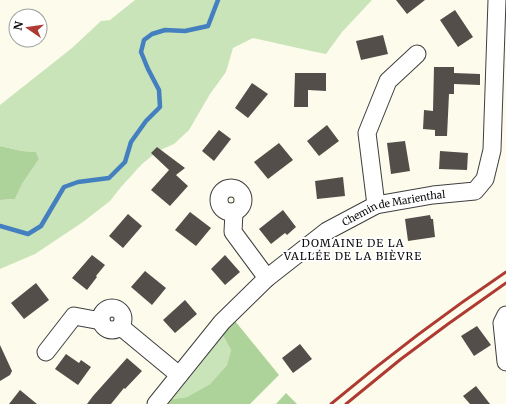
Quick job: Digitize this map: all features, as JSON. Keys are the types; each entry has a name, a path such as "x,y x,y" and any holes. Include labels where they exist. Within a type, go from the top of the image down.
{"street":[{"name":"Chemin de Marienthal","path":"156,404 222,322 268,278 327,231 376,205 433,195 475,192 485,178 492,150 497,0"},
{"path":"376,205 367,133 388,81 418,54"},
{"path":"234,212 233,232 268,278"},
{"path":"506,315 502,323 506,362"},
{"path":"46,352 74,316 101,321 102,325 108,330 115,330 120,327 179,375"}],"green space":[{"path":"135,0 372,0 342,32 326,54 253,38 233,48 226,72 210,94 189,130 174,144 158,151 142,164 110,201 83,222 35,254 0,269 0,200 15,199 22,184 39,159 36,152 22,151 0,146 0,105 72,48 101,21 110,20"},
{"path":"0,146 22,151 36,152 39,159 22,184 15,199 0,200"},
{"path":"235,321 279,375 250,404 164,404 167,400 187,397 210,384 227,365 231,350 222,334"},
{"path":"222,334 231,350 227,365 210,384 187,397 167,400"},
{"path":"286,393 297,404 276,404"}],"building":[{"path":"396,0 425,0 407,14"},
{"path":"455,10 473,37 458,47 440,20"},
{"path":"383,35 388,54 361,60 356,41"},
{"path":"434,67 454,67 454,73 480,74 480,85 454,84 454,94 449,94 447,136 435,136 435,130 423,129 424,110 433,111"},
{"path":"295,73 326,73 326,91 308,90 308,107 294,107"},
{"path":"252,83 268,94 248,118 235,108"},
{"path":"327,125 339,141 319,156 307,141"},
{"path":"219,130 231,139 214,161 202,151"},
{"path":"405,141 410,171 391,174 387,143"},
{"path":"279,143 293,160 268,179 254,162"},
{"path":"157,147 185,168 176,175 188,186 170,206 151,190 169,170 151,153"},
{"path":"440,151 468,153 467,170 439,169"},
{"path":"343,177 345,196 317,199 315,181"},
{"path":"283,210 296,227 287,235 285,233 271,244 259,229"},
{"path":"190,212 211,228 196,246 175,230"},
{"path":"128,214 142,226 123,248 109,236"},
{"path":"430,215 431,219 433,219 435,237 408,241 405,219"},
{"path":"92,255 105,265 87,290 72,278"},
{"path":"225,255 240,272 225,285 211,269"},
{"path":"145,271 166,288 152,305 131,287"},
{"path":"36,283 49,300 24,319 11,303"},
{"path":"185,300 197,314 175,333 163,320"},
{"path":"477,326 491,345 474,356 461,336"},
{"path":"300,344 312,359 293,373 282,358"},
{"path":"0,345 12,371 10,375 0,381"},
{"path":"66,354 79,363 81,360 91,367 78,385 55,369"},
{"path":"127,358 142,371 125,389 124,388 111,404 87,404 93,396"},
{"path":"476,386 490,404 470,404 463,396"},
{"path":"20,390 37,404 9,404"}],"waterway":[{"path":"0,226 28,234 41,226 64,187 78,182 109,178 125,162 131,142 146,121 160,107 159,90 141,52 144,40 152,34 165,30 185,31 208,26 218,0"}],"railway":[{"path":"331,404 373,369 461,303 506,272"},
{"path":"346,404 401,359 506,283"}],"district":[{"name":"DOMAINE DE LA VALLÉE DE LA BIÈVRE","path":"353,249"}]}
